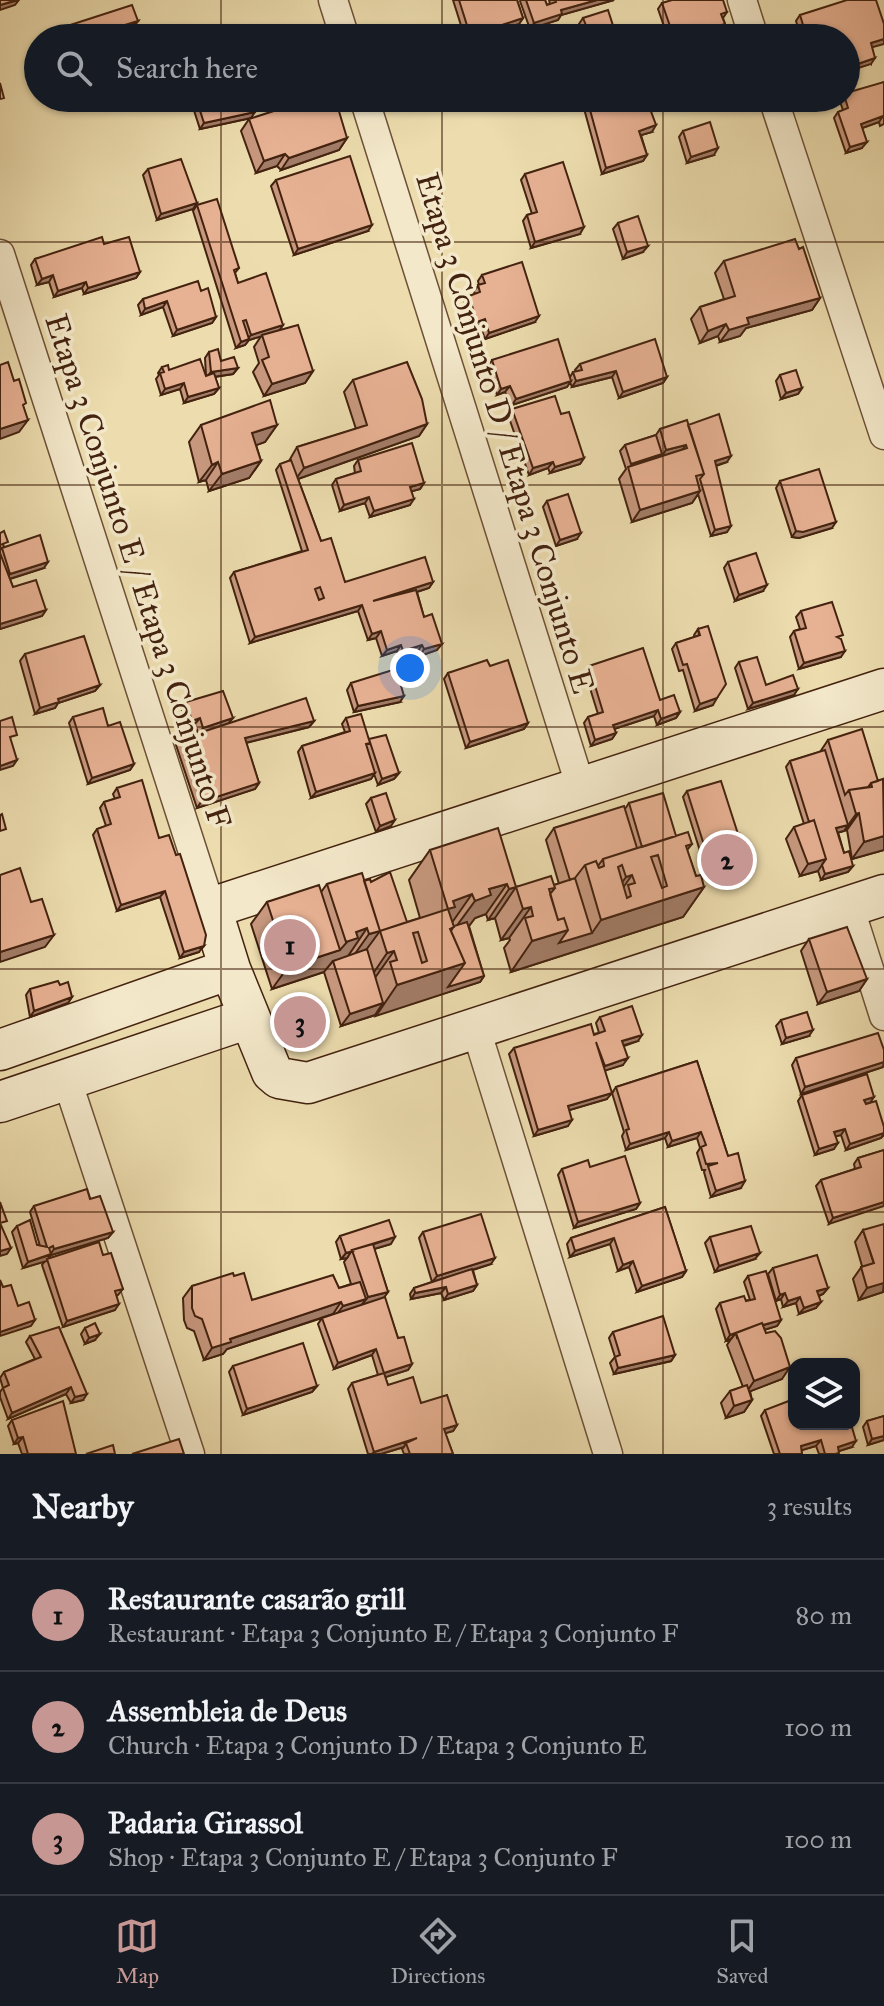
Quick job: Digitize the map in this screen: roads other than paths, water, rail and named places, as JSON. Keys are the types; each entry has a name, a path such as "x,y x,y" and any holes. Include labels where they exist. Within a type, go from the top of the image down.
{"street":[{"path":"333,0 341,24"},
{"path":"742,0 750,24"},
{"name":"Etapa 3 Conjunto D / Etapa 3 Conjunto E","path":"368,112 581,788"},
{"path":"778,112 884,435"},
{"name":"Etapa 3 Conjunto E / Etapa 3 Conjunto F","path":"0,254 211,908"},
{"path":"884,689 211,908 230,969 272,1072 279,1078 308,1083 475,1026 866,901 884,1016"},
{"path":"0,1050 230,969"},
{"path":"0,1102 249,1018"},
{"path":"475,1026 608,1454"},
{"path":"67,1080 190,1454"}],"place":[{"name":"Assembleia de Deus","path":"727,860"},
{"name":"Restaurante casarão grill","path":"290,945"},
{"name":"Padaria Girassol","path":"300,1022"}]}
